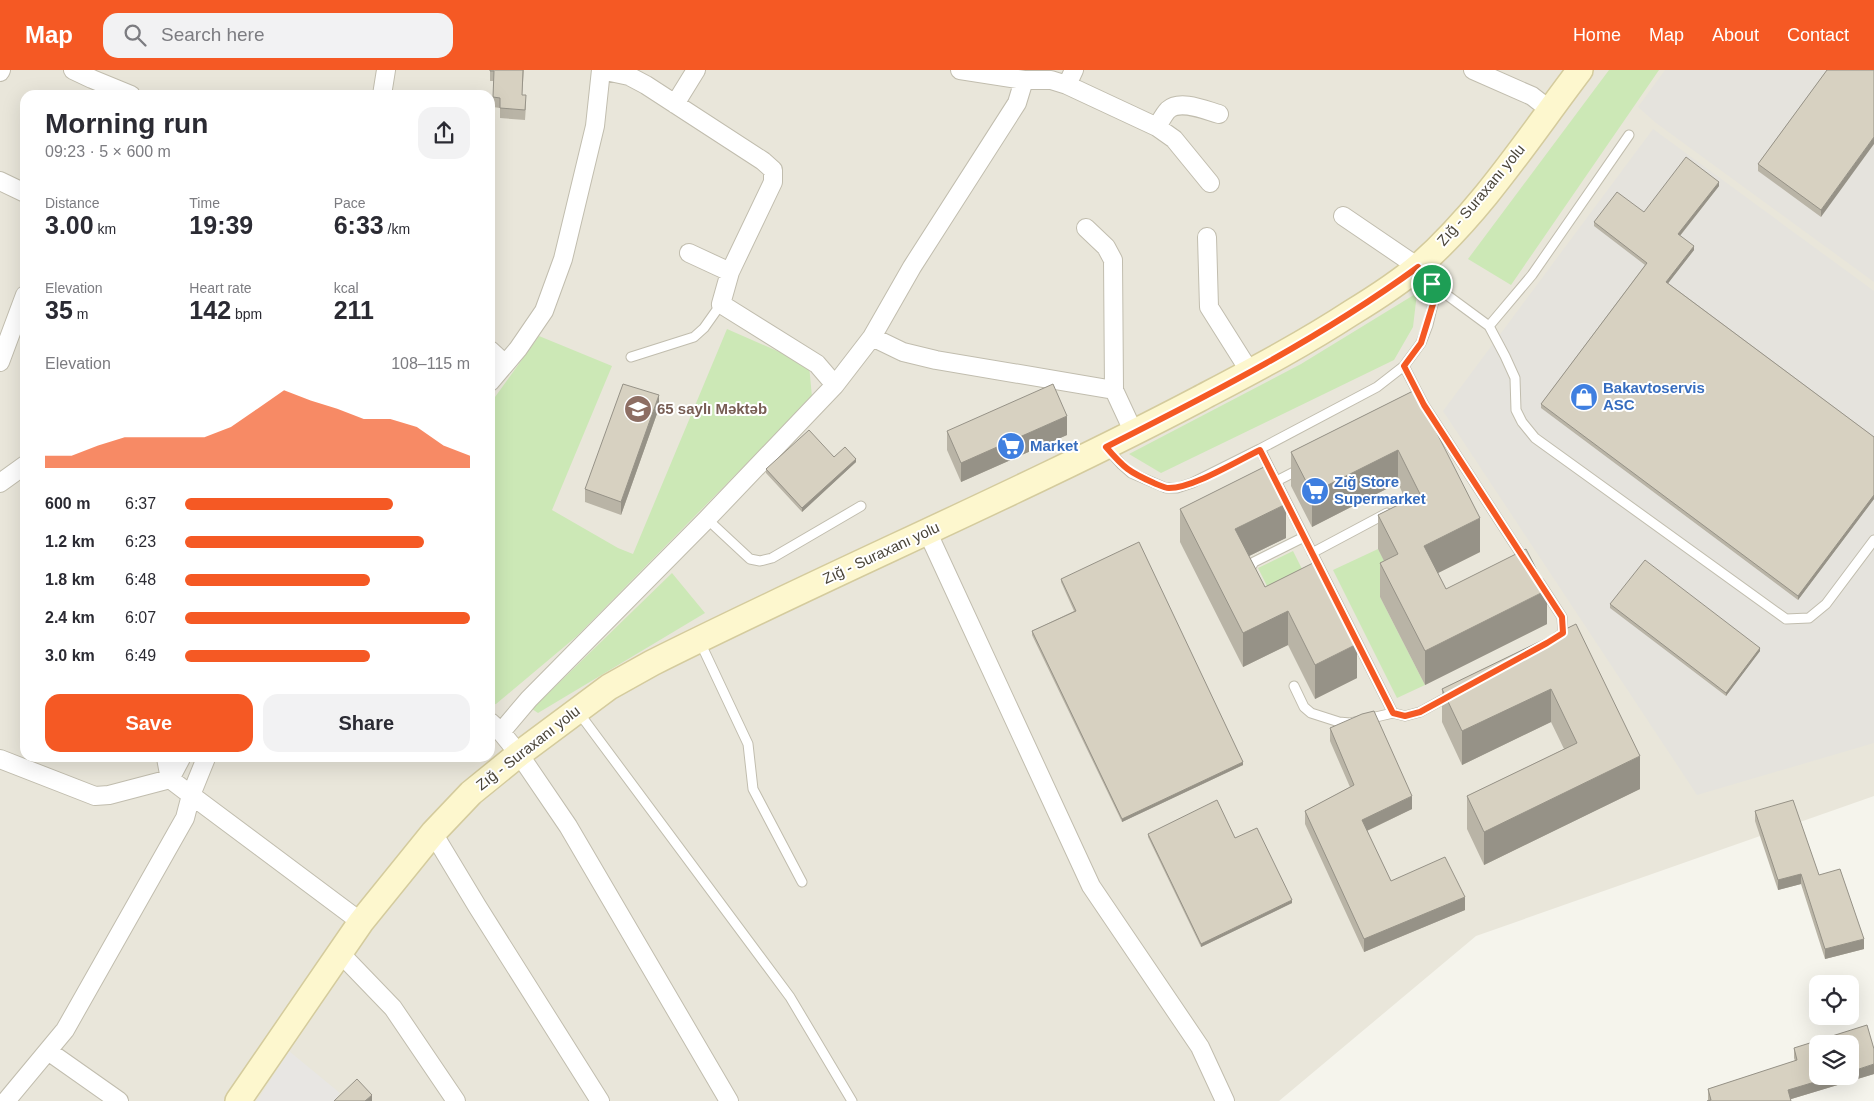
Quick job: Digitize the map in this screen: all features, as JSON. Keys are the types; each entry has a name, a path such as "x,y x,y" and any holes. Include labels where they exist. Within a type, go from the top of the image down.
{"main road":[{"name":"Zığ - Suraxanı yolu","path":"238,1101 339,952 433,832 471,793 519,754 617,682 652,663 1134,433 1322,332 1375,298 1425,275 1453,233 1482,200 1580,70"}],"street":[{"path":"73,70 119,90"},
{"path":"383,90 386,70"},
{"path":"495,376 518,349 544,312 563,259 596,126 601,70 629,76 646,85 763,161 773,170 773,182 730,272 721,304 817,364 836,385"},
{"path":"675,104 696,70"},
{"path":"960,70 1024,80 1051,80 1070,77 1157,127 1174,139 1210,183"},
{"path":"1473,70 1532,96 1550,110"},
{"path":"729,1101 568,826 519,754 496,727 529,699 836,385 872,338 912,267 1017,103 1024,80"},
{"path":"1157,127 1168,110 1177,106 1190,106 1219,114"},
{"path":"0,181 20,191"},
{"path":"1343,216 1425,275"},
{"path":"1086,228 1106,247 1114,260 1114,390 1134,433"},
{"path":"1207,236 1209,307 1250,372"},
{"path":"689,253 730,272"},
{"path":"0,362 20,308"},
{"path":"872,338 903,352 936,360 1114,390"},
{"path":"495,355 505,364"},
{"path":"0,483 20,469"},
{"path":"927,531 1091,886 1200,1047 1225,1101"},
{"path":"0,760 95,796 109,795 170,779 178,762"},
{"path":"167,762 170,779 361,922"},
{"path":"6,1101 65,1030 185,818 190,795 204,762"},
{"path":"433,832 477,906 600,1101"},
{"path":"339,952 393,1008 456,1101"},
{"path":"48,1051 119,1101"}],"lane":[{"path":"1489,326 1532,275 1629,135"},
{"path":"1425,275 1489,326 1515,378 1516,410 1522,422 1535,438 1786,619 1809,618 1826,604 1874,540"},
{"path":"1106,447 1131,473 1166,488 1177,488 1192,483 1260,450 1377,387 1404,366 1421,343 1433,304 1425,275"},
{"path":"631,357 694,337 704,328 721,304"},
{"path":"1404,366 1424,405 1562,617 1563,633 1547,643"},
{"path":"1408,413 1424,405"},
{"path":"1260,450 1312,554 1322,582 1393,713"},
{"path":"1260,490 1312,463"},
{"path":"707,518 750,558 760,561 772,558 861,506"},
{"path":"1312,554 1395,508"},
{"path":"1254,581 1250,570 1254,562 1304,537"},
{"path":"699,639 748,744 754,789 802,882"},
{"path":"1294,686 1304,706 1312,713 1339,722 1350,723 1393,713 1405,716 1420,712 1463,689"},
{"path":"577,710 790,997 852,1101"}],"shaded area":[{"path":"0,70 1874,70 1874,796 1476,936 1279,1101 0,1101"},
{"path":"1665,70 1874,70 1874,282 1656,123 1638,107"},
{"path":"1653,129 1874,291 1874,743 1697,795 1443,411"},
{"path":"289,1051 340,1093 334,1101 257,1101"}],"green space":[{"path":"1609,70 1659,70 1511,285 1468,259"},
{"path":"1417,293 1413,327 1394,360 1161,473 1129,454 1301,364"},
{"path":"727,329 809,365 812,397 577,636 495,704 495,397 539,336 612,366 552,510 618,548 633,554"},
{"path":"1378,549 1398,588 1380,597 1425,685 1397,698 1333,570"},
{"path":"1293,551 1307,579 1272,596 1258,568"},
{"path":"672,573 705,613 538,713 532,709"}],"building":[{"path":"523,70 522,95 526,95 525,110 500,108 500,98 495,97 495,90 493,90 494,71 490,71"},
{"path":"1827,70 1874,70 1874,137 1821,210 1758,164"},
{"path":"1686,157 1719,182 1678,234 1694,246 1666,282 1874,437 1874,495 1798,596 1541,404 1647,263 1594,222 1617,192 1644,212"},
{"path":"623,384 659,395 621,502 585,489"},
{"path":"1053,384 1067,416 961,463 947,431"},
{"path":"1415,390 1480,518 1424,546 1446,589 1526,549 1547,590 1425,651 1380,563 1398,554 1378,515 1420,494 1398,450 1312,493 1291,452"},
{"path":"809,430 834,457 845,447 856,459 802,508 766,469"},
{"path":"1266,466 1286,504 1235,529 1265,587 1315,562 1357,644 1315,665 1288,611 1243,633 1180,509"},
{"path":"1139,542 1243,762 1122,819 1032,631 1076,611 1061,579"},
{"path":"1645,560 1760,648 1726,693 1610,604"},
{"path":"1576,624 1640,756 1484,832 1467,796 1577,743 1551,689 1462,731 1442,689"},
{"path":"1374,711 1412,796 1362,820 1391,881 1445,857 1465,897 1364,939 1305,811 1354,785 1330,728 1362,714"},
{"path":"1217,800 1235,838 1257,828 1292,900 1201,944 1148,834"},
{"path":"1793,800 1819,875 1840,869 1864,939 1825,949 1801,874 1778,880 1755,811"},
{"path":"1867,1025 1874,1049 1874,1064 1859,1069 1859,1035 1835,1035"},
{"path":"1809,1043 1809,1084 1788,1090 1791,1101 1707,1101 1711,1100 1708,1089 1797,1060 1794,1048"},
{"path":"357,1079 372,1095 365,1101 334,1101"}],"place":[{"name":"Bakavtoservis ASC","path":"1584,397"},
{"name":"65 saylı Məktəb","path":"638,409"},
{"name":"Market","path":"1011,446"},
{"name":"Zığ Store Supermarket","path":"1315,491"}],"route":[{"path":"1418,267 1432,284 1433,304 1428,325 1421,343 1404,366 1424,405 1562,617 1564,626 1563,633 1547,643 1420,712 1405,716 1393,713 1260,450 1192,483 1177,488 1166,488 1131,473 1106,447 1322,332 1375,298 1418,267"}]}
